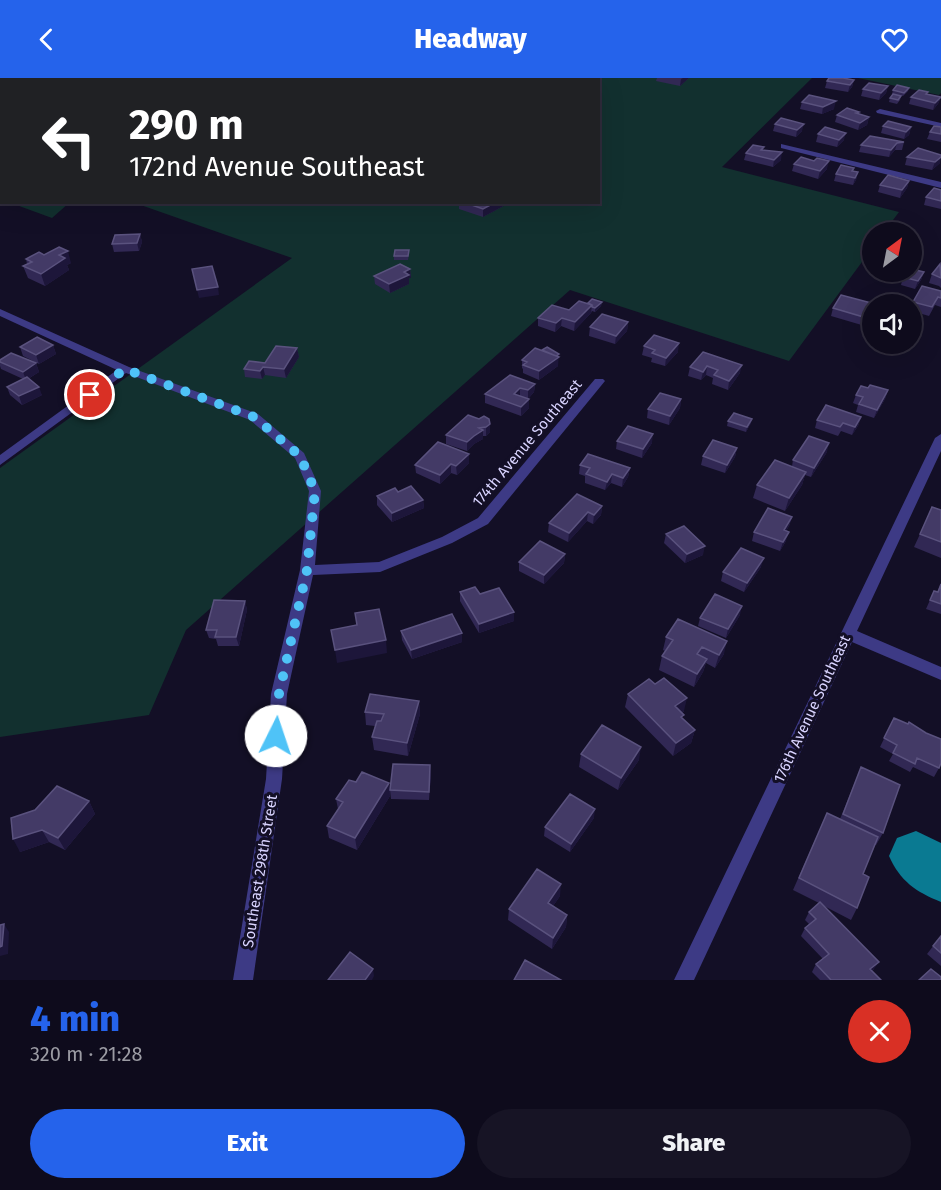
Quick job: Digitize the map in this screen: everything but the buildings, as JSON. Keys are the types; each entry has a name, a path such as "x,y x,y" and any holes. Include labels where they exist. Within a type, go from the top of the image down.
{"street":[{"path":"880,111 941,125"},
{"path":"784,146 941,185"},
{"name":"Southeast 298th Street","path":"0,312 125,369 254,417 300,456 315,491 307,570 279,694 274,778 243,980"},
{"path":"0,461 125,369"},
{"name":"174th Avenue Southeast","path":"307,570 380,567 447,540 483,521 599,381"},
{"name":"176th Avenue Southeast","path":"684,980 941,438"},
{"path":"848,634 941,674"}],"green space":[{"path":"600,78 812,78 722,167 899,212 892,222 862,222 862,262 789,361 570,290 186,630 149,715 0,737 0,468 292,258 138,204 600,204"},
{"path":"858,78 941,78 941,93 939,95"},
{"path":"14,204 68,204 52,218"}],"taxiway":[{"path":"916,856 941,876"}],"route":[{"path":"90,395 125,369 254,417 300,456 315,491 307,570 279,694 276,736"}]}
